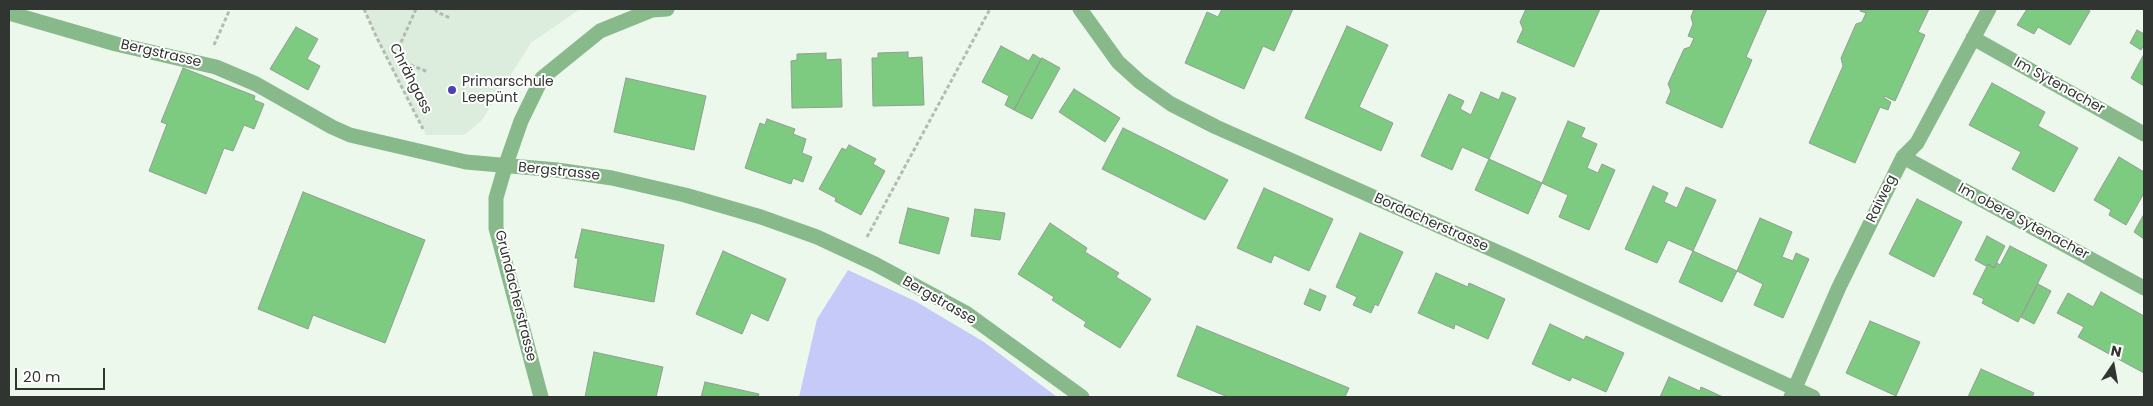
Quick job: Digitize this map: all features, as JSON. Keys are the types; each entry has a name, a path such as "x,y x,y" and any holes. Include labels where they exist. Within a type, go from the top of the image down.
{"street":[{"name":"Grundacherstrasse","path":"541,397 496,228 496,198 505,166 521,121 542,78 600,31 652,10 668,9"},
{"name":"Bordacherstrasse","path":"1080,9 1118,62 1140,82 1171,104 1216,127 1511,258 1792,393 1813,397"},
{"name":"Raiweg","path":"1792,393 1839,286 1903,157 1917,144 1989,9"},
{"name":"Bergstrasse","path":"9,13 116,44 208,65 256,84 332,127 350,135 466,162 557,170 622,180 685,195 762,217 817,236 875,264 966,313 1082,397"},
{"name":"Im Sytenacher","path":"1973,38 2144,134"},
{"name":"Im obere Sytenacher","path":"1903,157 2144,288"}],"path":[{"path":"208,65 212,48 230,9"},
{"name":"Chrähgass","path":"364,9 426,135 440,157"},
{"path":"394,58 416,9"},
{"path":"434,9 450,18"},
{"path":"870,232 990,9"},
{"path":"388,60 394,58 428,72"}],"shaded area":[{"name":"Primarschule Leepünt","path":"364,9 580,9 531,43 482,120 464,135 426,135"},
{"path":"848,270 915,301 984,342 1057,397 799,397 817,319"}],"building":[{"path":"1222,9 1293,9 1274,51 1263,46 1244,89 1185,63 1207,12 1218,17"},
{"path":"1526,9 1600,9 1574,67 1517,42 1523,29 1520,22"},
{"path":"1694,9 1767,9 1746,57 1752,60 1722,128 1666,103 1671,91 1668,84 1684,49 1690,47 1694,38 1688,36 1693,24 1691,17"},
{"path":"1861,9 1929,9 1918,32 1925,35 1895,101 1884,96 1884,98 1891,102 1888,110 1880,107 1855,163 1809,143 1843,66 1841,58 1856,24 1862,22 1866,13 1860,11"},
{"path":"2027,9 2086,9 2090,11 2070,45 2038,27 2034,34 2017,25"},
{"path":"1347,26 1388,45 1359,107 1393,123 1381,151 1305,118"},
{"path":"296,27 318,39 307,59 320,66 308,90 270,69"},
{"path":"2137,30 2144,34 2144,45 2141,50 2130,43"},
{"path":"1001,46 1029,61 1033,54 1041,59 1014,110 1005,105 1009,96 982,82"},
{"path":"908,52 908,58 922,57 924,105 873,106 872,58 878,58 878,53"},
{"path":"826,53 826,60 841,59 842,107 792,108 791,61 797,60 797,54"},
{"path":"2144,54 2144,86 2131,78"},
{"path":"1042,58 1060,68 1032,119 1014,110"},
{"path":"183,68 255,96 254,100 264,104 254,129 244,125 233,151 224,148 206,194 149,171 167,124 161,122"},
{"path":"626,78 706,96 694,150 614,132"},
{"path":"1992,83 2045,112 2038,126 2078,148 2054,192 2012,169 2021,152 1969,125"},
{"path":"1074,89 1120,118 1105,142 1059,112"},
{"path":"1481,92 1499,100 1502,92 1516,98 1489,159 1462,147 1452,170 1421,156 1449,94 1464,101 1460,109 1471,115"},
{"path":"767,119 795,129 793,134 806,139 802,153 812,157 803,182 793,178 791,184 745,168 760,123 765,125"},
{"path":"1568,121 1585,128 1581,137 1597,144 1587,168 1598,173 1602,164 1615,170 1589,230 1559,217 1568,195 1542,183"},
{"path":"1123,128 1228,180 1205,220 1102,169"},
{"path":"849,145 876,159 873,164 885,171 861,215 835,201 836,198 819,189 842,148 846,150"},
{"path":"2119,157 2144,172 2144,193 2126,225 2109,215 2111,210 2094,200"},
{"path":"1489,159 1542,183 1528,214 1475,190"},
{"path":"1653,186 1668,193 1664,202 1677,208 1686,187 1716,200 1693,251 1668,240 1657,263 1625,249"},
{"path":"1264,188 1333,219 1309,271 1274,255 1271,263 1237,248"},
{"path":"303,192 425,240 385,343 313,315 308,329 258,309"},
{"path":"1917,199 1962,222 1934,277 1889,254"},
{"path":"908,208 949,218 939,254 899,243"},
{"path":"975,209 1005,213 1000,240 971,236"},
{"path":"2144,214 2144,239 2134,232"},
{"path":"1760,218 1792,232 1782,257 1793,261 1796,253 1809,259 1783,318 1754,305 1763,284 1737,271"},
{"path":"1050,223 1087,248 1085,252 1119,273 1116,277 1151,299 1120,348 1084,326 1086,322 1052,300 1054,297 1018,274"},
{"path":"582,229 664,245 654,302 574,287 578,258 575,258"},
{"path":"1360,233 1403,252 1378,306 1375,304 1371,313 1353,305 1357,297 1336,287"},
{"path":"1987,236 2005,246 1994,268 1975,260"},
{"path":"2010,246 2047,265 2018,322 1982,303 1984,299 1973,294 1988,264 1994,268 1997,263 2000,265"},
{"path":"723,251 786,279 768,321 751,313 742,334 696,314"},
{"path":"1693,251 1737,271 1722,302 1679,282"},
{"path":"1436,273 1468,287 1469,283 1505,299 1488,339 1455,324 1454,329 1418,313"},
{"path":"2038,284 2051,291 2034,324 2021,317"},
{"path":"1310,289 1326,296 1320,311 1304,304"},
{"path":"2101,292 2144,316 2144,373 2078,337 2084,327 2057,313 2068,293 2093,307"},
{"path":"1870,321 1920,342 1896,396 1846,373"},
{"path":"1550,324 1584,340 1586,336 1624,353 1606,392 1572,377 1570,381 1532,364"},
{"path":"1197,326 1349,388 1345,397 1228,397 1177,376"},
{"path":"594,352 663,367 656,397 585,397"},
{"path":"1981,369 2034,393 2032,397 1968,397"},
{"path":"1669,377 1700,391 1701,387 1723,397 1660,397"},
{"path":"705,382 759,394 758,397 701,397"}],"place":[{"name":"Primarschule Leepünt","path":"452,90"}]}
